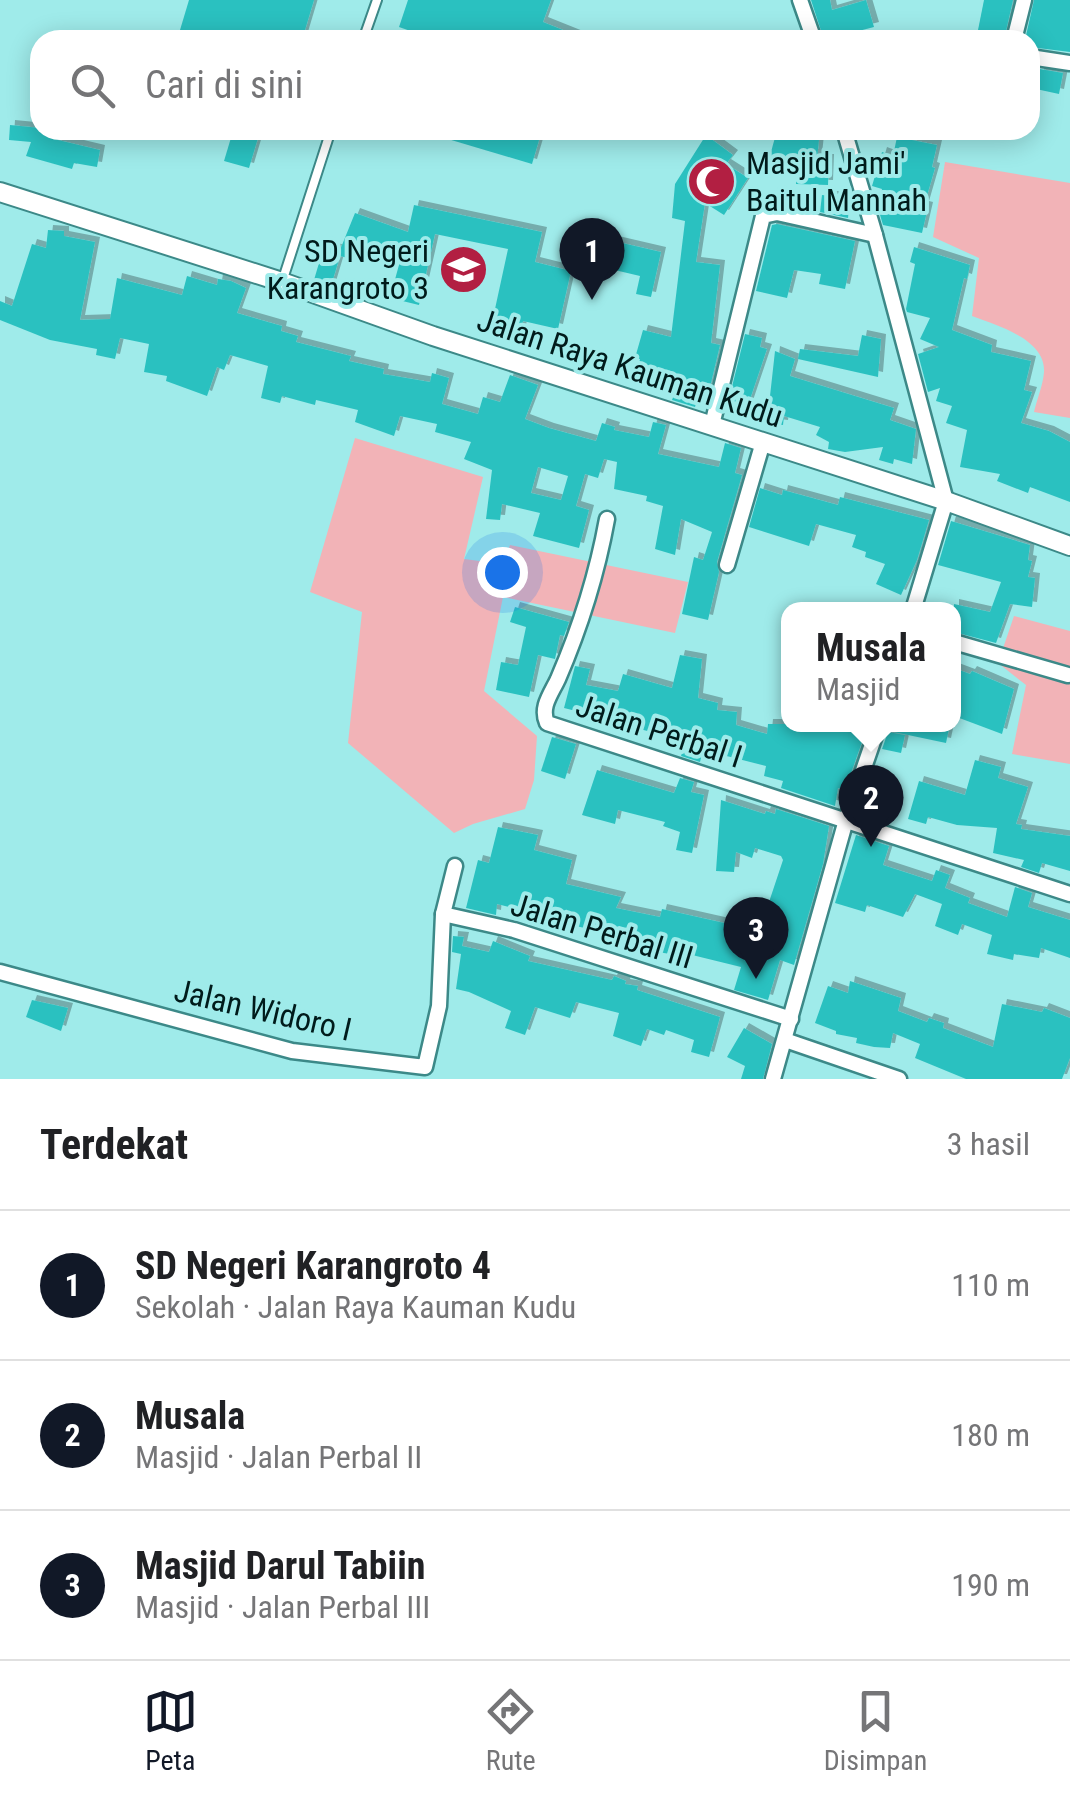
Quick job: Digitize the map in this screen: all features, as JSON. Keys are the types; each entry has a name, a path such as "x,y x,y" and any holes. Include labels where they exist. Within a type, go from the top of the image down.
{"street":[{"path":"800,0 810,30"},
{"path":"1016,30 1024,0"},
{"path":"1040,58 1070,63"},
{"path":"847,140 946,501 915,602"},
{"name":"Jalan Raya Kauman Kudu","path":"0,192 946,501 1070,546"},
{"path":"712,425 763,216 776,213 876,235"},
{"path":"727,565 762,442"},
{"name":"Jalan Perbal I","path":"607,519 594,580 544,707 547,723 846,820"},
{"path":"961,644 1068,675"},
{"path":"773,1079 846,820 876,732"},
{"path":"846,820 1070,894"},
{"path":"443,914 455,866"},
{"name":"Jalan Perbal III","path":"443,914 514,930 791,1020"},
{"name":"Jalan Widoro I","path":"0,972 292,1051 426,1073 438,1006 443,914"},
{"path":"785,1040 900,1079"}],"lane":[{"path":"369,30 377,0"},
{"path":"282,282 328,140"}],"shaded area":[{"path":"945,162 1070,183 1070,418 1034,412 1044,372 1037,351 1018,335 972,316 979,258 933,237"},
{"path":"355,438 483,477 464,559 503,564 510,545 688,582 675,633 503,597 484,691 537,736 534,780 525,809 454,833 348,743 362,612 310,592"},
{"path":"1014,616 1070,631 1070,764 1012,754 1026,685 998,663"}],"building":[{"path":"189,0 314,0 305,30 180,30"},
{"path":"408,0 551,0 543,22 563,30 408,30 399,27"},
{"path":"811,0 830,0 832,10 866,0 874,27 821,30"},
{"path":"984,0 1013,0 1006,30 978,30"},
{"path":"1034,0 1070,0 1070,52 1040,48 1040,30 1027,30"},
{"path":"1040,69 1063,73 1059,94 1040,90"},
{"path":"10,125 30,127 30,140 58,140 100,150 97,167 74,163 72,169 26,156 31,142 9,140"},
{"path":"230,140 257,140 249,168 224,161"},
{"path":"451,140 539,140 532,164"},
{"path":"703,140 713,140 733,155 726,164 748,178 724,215 705,203 696,262 720,265 711,343 720,345 706,404 697,401 695,407 672,400 679,382 637,373 640,359 635,358 643,330 671,337 685,221 672,218 675,184"},
{"path":"774,140 819,140 817,159 829,159 828,185 796,184 796,170 768,163"},
{"path":"896,140 937,145 922,233 883,225 878,208 882,189 872,186 882,152 893,156"},
{"path":"822,195 850,198 848,218 820,212"},
{"path":"414,205 542,232 535,262 571,271 558,329 523,321 519,338 490,332 508,249 435,234 419,305 390,298 400,261 376,252 373,264 340,256 331,286 314,280 324,246 340,250 355,213 408,232"},
{"path":"772,225 855,241 845,289 819,284 821,274 794,270 787,298 756,291"},
{"path":"48,230 95,242 80,320 110,319 117,278 182,295 187,276 217,285 218,279 231,281 246,288 237,313 282,326 281,331 298,336 296,342 351,356 349,361 384,369 383,374 430,382 432,373 449,378 442,404 478,414 483,397 500,402 510,375 538,385 525,419 549,428 596,441 602,423 615,427 614,430 649,437 653,422 666,425 658,454 719,467 725,443 741,448 735,473 742,475 717,562 719,572 708,620 682,614 694,557 703,560 712,532 681,519 675,555 655,549 663,506 646,501 647,496 614,489 617,462 604,459 598,478 585,474 576,506 589,510 579,548 533,536 540,513 502,504 500,520 486,519 492,470 464,459 471,442 435,432 437,424 400,416 394,436 355,422 358,410 316,400 315,405 282,396 280,403 261,398 268,366 230,355 224,370 217,367 207,396 166,381 167,376 144,372 149,344 120,338 115,359 96,355 97,349 50,340 0,320 0,301 12,306 32,244 46,248","holes":["538,467 568,476 561,500 531,493"]},
{"path":"575,232 661,252 651,297 636,294 640,276 568,259"},
{"path":"914,247 970,265 952,330 992,345 991,352 1031,361 1024,390 1032,392 1021,423 1070,442 1070,502 1030,487 1028,493 997,481 1000,474 960,467 967,430 946,423 952,406 936,401 940,388 928,392 918,354 939,347 920,339 930,318 906,309 915,264 910,262"},
{"path":"745,334 762,338 760,347 767,349 744,417 726,411"},
{"path":"862,335 881,339 878,377 798,359 800,349 858,356"},
{"path":"775,351 795,359 790,376 894,408 890,420 916,429 912,464 879,460 883,447 845,452 828,449 829,442 816,435 820,427 784,416 783,425 767,423"},
{"path":"760,488 838,505 840,497 929,520 901,595 876,584 885,564 852,547 856,535 816,524 809,546 749,527"},
{"path":"951,521 1030,545 1028,577 1035,578 1032,607 1010,604 996,643 961,634 961,606 990,612 1001,582 938,565"},
{"path":"515,607 569,622 564,636 560,635 555,659 538,655 529,697 496,690 501,662 518,665 526,627 510,622"},
{"path":"680,655 702,659 698,698 718,703 717,710 737,712 736,725 767,734 768,724 781,724 781,732 866,732 845,790 838,788 835,806 781,788 783,781 764,776 766,766 703,750 700,762 681,756 686,741 632,727 633,721 602,715 600,723 587,720 588,714 564,708 575,666 590,669 586,685 618,691 623,674 672,688"},
{"path":"961,671 970,674 972,671 1014,689 1002,734 961,719"},
{"path":"888,732 905,735 901,753 882,749"},
{"path":"894,732 948,732 946,743"},
{"path":"552,737 576,744 565,779 541,771"},
{"path":"975,760 1001,767 998,778 1028,787 1016,824 1022,825 1021,829 1070,836 1070,871 1042,863 1039,873 1021,867 1024,860 993,853 997,828 957,825 928,817 926,824 908,819 919,781 965,795"},
{"path":"597,770 674,793 680,778 694,782 691,792 704,795 692,853 676,850 680,832 663,826 665,822 618,810 615,824 582,815"},
{"path":"870,783 885,786 880,810 866,807"},
{"path":"721,800 765,814 775,814 776,809 829,826 823,864 794,965 780,960 768,1000 734,990 741,967 688,954 652,951 653,948 616,939 617,936 568,924 567,927 539,919 541,915 497,904 496,915 466,908 478,860 489,863 498,827 538,835 534,850 572,860 566,884 621,897 616,908 660,917 662,909 751,929 756,908 766,911 783,860 755,848 752,858 736,852 734,872 716,871"},
{"path":"856,835 889,846 883,865 932,881 936,870 950,875 945,888 970,898 968,903 1007,917 1015,887 1032,893 1028,907 1070,920 1070,958 1041,948 1039,958 1014,954 1013,960 987,954 992,935 962,924 958,935 935,926 942,904 915,894 903,917 867,905 865,912 835,903"},
{"path":"453,936 464,937 462,946 489,952 493,941 530,956 528,961 612,980 614,976 626,981 625,984 638,986 637,990 720,1017 709,1057 691,1052 694,1040 666,1030 664,1035 647,1029 641,1046 613,1036 619,1013 576,1002 570,1018 535,1007 525,1035 505,1028 511,1011 456,989 461,954 452,952"},
{"path":"850,981 901,998 898,1011 927,1022 929,1018 944,1023 943,1028 993,1047 1002,1004 1042,1012 1044,1008 1070,1018 1070,1058 1062,1079 966,1079 915,1058 920,1044 893,1033 890,1048 874,1047 856,1043 857,1038 836,1034 815,1023 828,986 848,993"},
{"path":"32,1000 68,1008 61,1031 26,1017"},
{"path":"744,1028 772,1044 763,1079 741,1079 745,1066 727,1057"}],"place":[{"name":"Masjid Jami' Baitul Mannah","path":"711,181"},
{"name":"SD Negeri Karangroto 3","path":"464,269"},
{"name":"SD Negeri Karangroto 4","path":"592,300"},
{"name":"Musala","path":"871,847"},
{"name":"Masjid Darul Tabiin","path":"756,979"}]}
